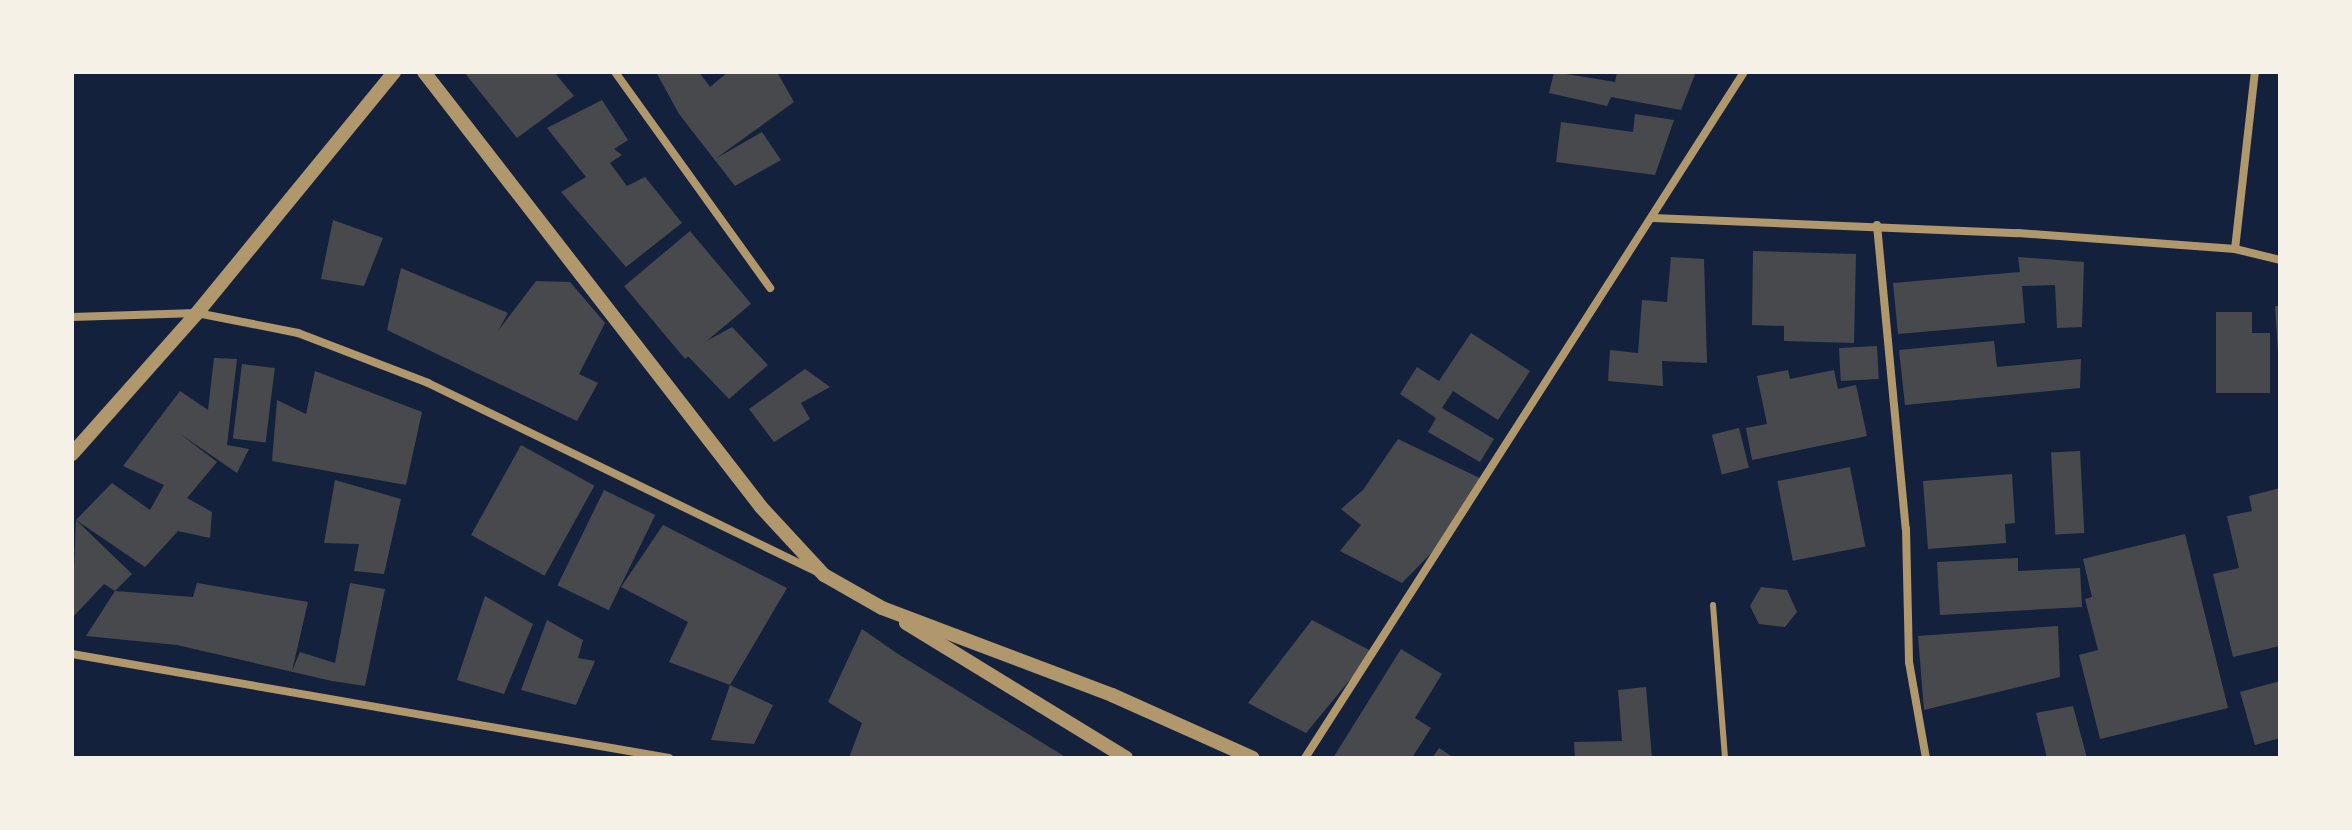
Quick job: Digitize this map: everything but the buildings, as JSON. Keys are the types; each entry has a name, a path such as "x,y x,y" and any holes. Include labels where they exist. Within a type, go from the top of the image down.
{"street":[{"path":"72,454 197,313 394,72"},
{"path":"424,72 761,507 824,575"},
{"path":"615,72 770,288"},
{"path":"1305,758 1744,72"},
{"path":"2235,249 2255,72"},
{"path":"1653,218 1877,225 2235,249 2280,260"},
{"path":"1877,225 1906,529 1909,662 1926,758"},
{"path":"72,317 197,313 298,333 428,383 824,575 1126,758"},
{"path":"882,608 1112,695 1253,758"},
{"path":"72,654 669,758"},
{"path":"626,749 646,758"}],"lane":[{"path":"1713,605 1725,758"}]}
